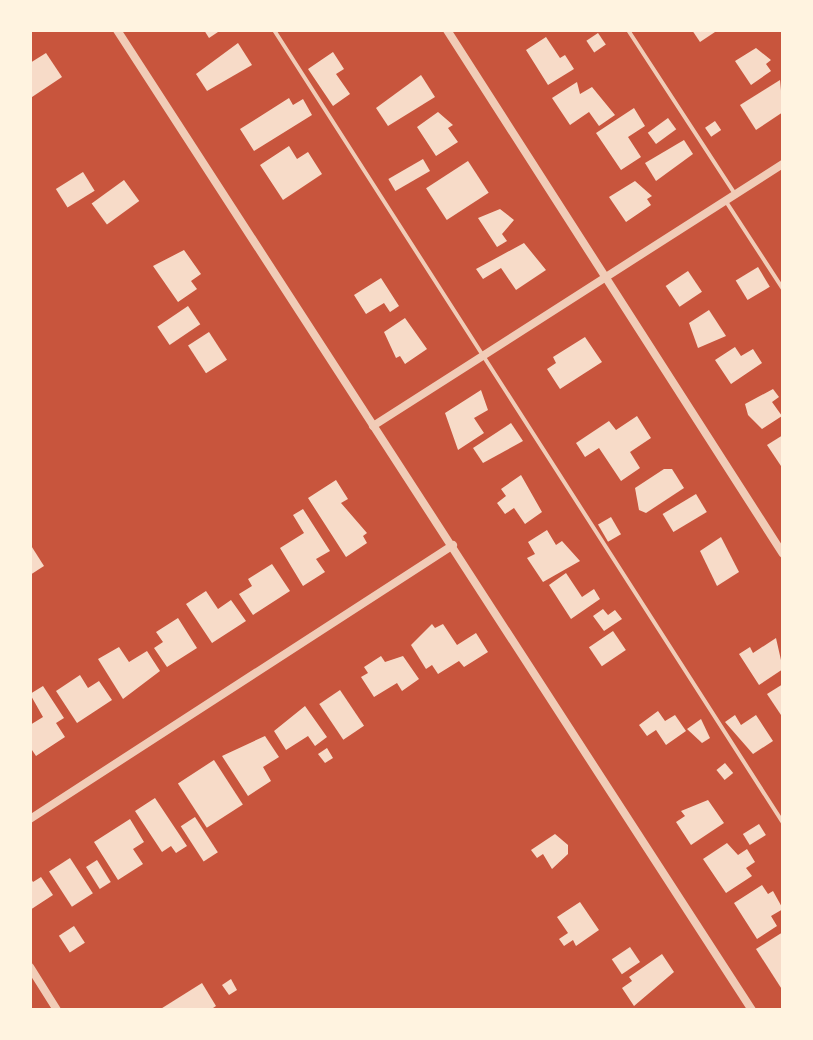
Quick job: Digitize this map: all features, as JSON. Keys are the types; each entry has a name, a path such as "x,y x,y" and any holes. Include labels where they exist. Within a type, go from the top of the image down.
{"street":[{"path":"117,30 752,1010"},
{"path":"447,30 783,554"},
{"path":"373,426 783,164"},
{"path":"30,819 453,545"},
{"path":"30,967 57,1010"}],"lane":[{"path":"274,30 479,357 783,823"},
{"path":"628,30 735,194"},
{"path":"725,200 783,289"}],"building":[{"path":"204,30 221,30 209,38"},
{"path":"692,30 718,30 700,42"},
{"path":"598,33 606,45 594,52 586,41"},
{"path":"546,37 560,58 565,55 574,69 548,85 526,50"},
{"path":"238,43 252,65 207,91 196,74"},
{"path":"756,48 771,60 766,64 771,71 751,85 735,61"},
{"path":"333,52 344,69 336,74 350,94 333,106 308,69"},
{"path":"46,53 62,77 32,97 30,63"},
{"path":"421,75 435,97 388,126 376,108"},
{"path":"780,80 783,112 756,130 740,105"},
{"path":"577,82 580,94 592,87 615,115 599,126 589,112 570,125 552,98"},
{"path":"289,98 293,105 303,99 312,115 254,151 240,129"},
{"path":"634,108 645,126 628,137 641,157 621,170 596,133"},
{"path":"438,112 453,125 448,128 458,142 436,156 417,127"},
{"path":"668,118 676,129 656,144 648,133"},
{"path":"715,121 721,130 711,137 705,128"},
{"path":"684,140 693,154 656,181 645,163"},
{"path":"289,146 297,159 308,152 322,174 283,200 260,165"},
{"path":"423,159 430,171 395,191 388,179"},
{"path":"468,161 489,193 447,220 426,188"},
{"path":"83,172 95,191 68,208 56,189"},
{"path":"124,180 139,201 107,225 92,204"},
{"path":"635,181 652,196 647,199 651,205 626,222 609,197"},
{"path":"500,209 514,220 502,234 507,241 497,247 478,218"},
{"path":"524,243 546,270 516,290 501,268 483,279 476,269"},
{"path":"184,250 201,274 191,281 197,289 178,302 153,266"},
{"path":"758,267 770,287 748,300 736,280"},
{"path":"688,271 702,292 680,307 666,286"},
{"path":"381,278 399,306 390,312 384,303 366,314 354,295"},
{"path":"188,306 200,324 170,345 157,327"},
{"path":"709,310 726,336 698,348 689,323"},
{"path":"405,318 427,349 405,364 400,356 396,358 384,332"},
{"path":"209,332 227,360 206,373 188,346"},
{"path":"585,337 602,362 560,389 547,369 556,363 553,357"},
{"path":"735,347 741,356 753,349 762,363 731,384 715,360"},
{"path":"773,389 779,397 772,402 782,416 762,429 748,415 745,404"},
{"path":"481,390 488,410 474,418 484,433 458,450 445,413"},
{"path":"637,416 651,438 630,452 640,468 621,481 599,448 585,457 576,443 609,421 616,430"},
{"path":"511,423 523,441 483,463 473,448"},
{"path":"783,435 783,469 767,445"},
{"path":"664,469 672,469 684,488 646,513 639,510 635,488"},
{"path":"521,475 542,512 525,524 514,508 505,514 497,503 506,496 501,489"},
{"path":"336,480 348,499 341,503 367,533 363,536 367,543 346,557 308,498"},
{"path":"696,494 707,512 673,532 663,514"},
{"path":"303,509 330,551 316,559 325,572 303,586 280,548 304,533 293,515"},
{"path":"611,517 621,534 608,542 598,524"},
{"path":"547,530 556,545 562,541 580,561 543,582 527,558 535,554 528,542"},
{"path":"721,537 739,572 717,586 700,551"},
{"path":"30,544 44,566 30,575"},
{"path":"272,564 290,591 253,615 239,594 252,586 248,579"},
{"path":"566,573 582,597 594,589 600,599 571,619 549,585"},
{"path":"206,591 218,609 231,600 246,621 212,643 186,604"},
{"path":"603,609 608,615 615,610 622,619 604,631 593,616"},
{"path":"178,618 197,648 167,667 154,648 163,642 156,632"},
{"path":"432,624 435,628 443,624 457,645 476,633 488,652 464,667 459,661 438,674 432,665 426,669 411,645"},
{"path":"613,631 626,650 602,666 589,647"},
{"path":"776,638 783,669 759,685 739,654 750,647 753,653"},
{"path":"119,647 129,662 147,651 160,671 123,699 98,659"},
{"path":"381,656 385,662 403,656 419,679 402,691 397,683 374,697 361,677 368,673 364,667"},
{"path":"80,675 88,688 99,681 112,700 77,723 56,691"},
{"path":"783,684 783,718 767,694"},
{"path":"43,686 64,718 56,723 65,737 36,756 30,747 30,725 43,717 30,694"},
{"path":"340,690 364,726 343,740 319,704"},
{"path":"305,706 327,737 315,746 308,736 286,750 274,731"},
{"path":"658,711 665,721 675,715 686,731 666,745 656,730 647,736 639,725"},
{"path":"735,715 741,725 756,715 773,741 753,754 725,722"},
{"path":"701,719 710,738 702,743 687,729"},
{"path":"265,736 279,757 263,767 271,781 248,796 222,756"},
{"path":"327,748 333,758 325,763 318,754"},
{"path":"214,760 243,804 207,828 178,783"},
{"path":"725,763 733,773 725,780 716,770"},
{"path":"155,798 187,846 176,853 171,846 162,852 135,811"},
{"path":"708,800 724,823 691,845 676,822 685,816 681,811"},
{"path":"195,817 218,852 204,861 181,826"},
{"path":"130,819 144,842 133,849 143,864 118,880 94,842"},
{"path":"759,824 766,835 750,845 743,834"},
{"path":"555,834 568,845 568,854 552,869 543,854 537,858 531,850"},
{"path":"727,843 738,855 747,849 755,862 746,868 752,876 726,893 703,859"},
{"path":"70,858 93,893 72,907 49,872"},
{"path":"97,860 111,882 100,889 86,867"},
{"path":"30,877 33,882 41,877 53,895 30,910"},
{"path":"762,885 768,894 773,891 783,909 771,916 777,926 757,939 734,903"},
{"path":"580,902 599,930 576,946 573,940 564,946 559,939 568,933 557,917"},
{"path":"74,926 85,943 70,953 59,936"},
{"path":"783,932 783,991 756,949"},
{"path":"630,947 640,962 622,974 612,959"},
{"path":"662,954 674,972 634,1006 622,988 632,981 629,977"},
{"path":"231,979 237,990 229,995 222,985"},
{"path":"202,983 216,1006 210,1010 159,1010"}]}
